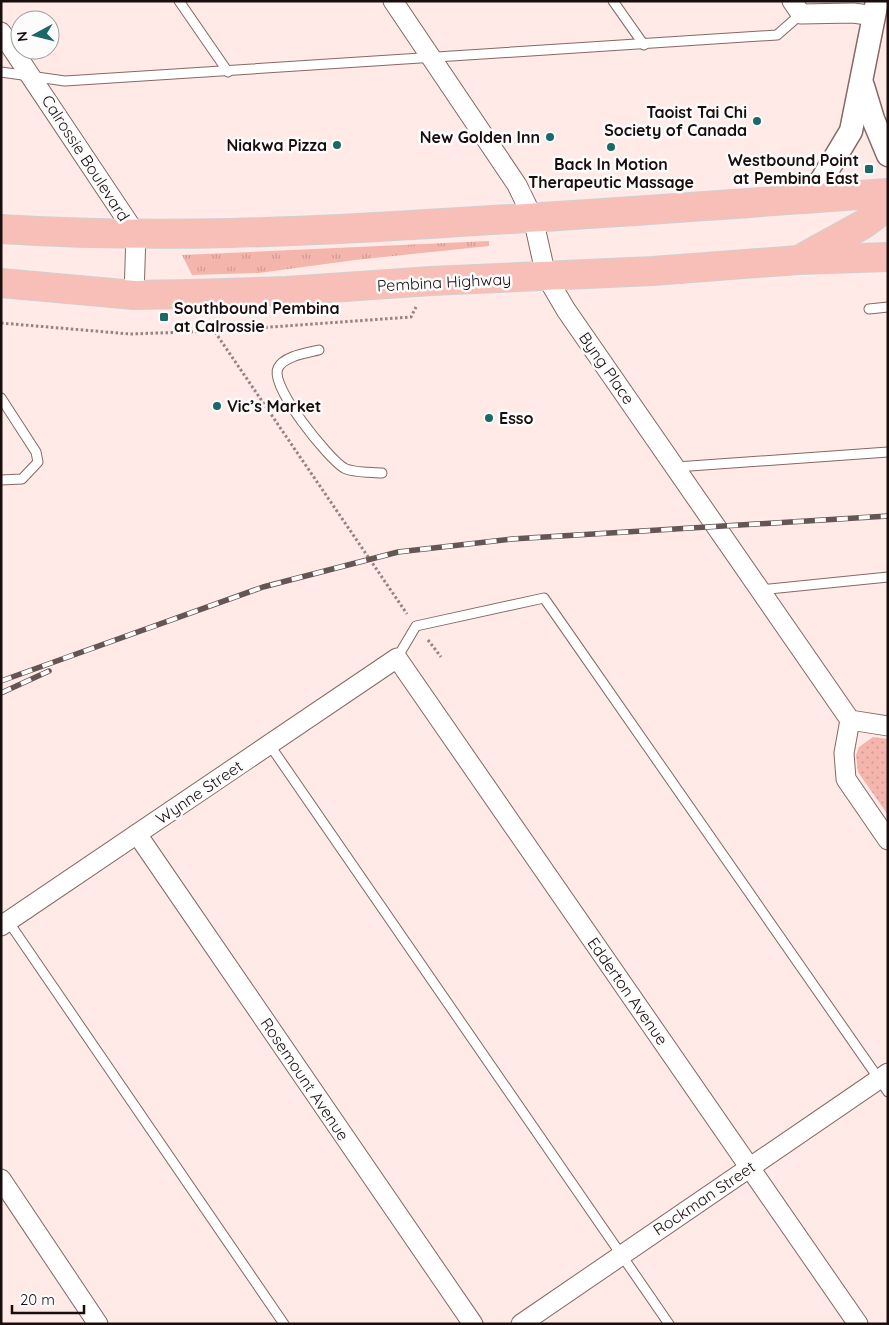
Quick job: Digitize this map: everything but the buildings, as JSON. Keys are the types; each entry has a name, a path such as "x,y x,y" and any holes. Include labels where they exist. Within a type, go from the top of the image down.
{"main road":[{"path":"1,229 136,234 298,232 796,201 888,193"},
{"path":"798,260 864,224 888,206"},
{"name":"Pembina Highway","path":"1,283 134,295 287,291 431,280 546,276 888,256"}],"street":[{"name":"Byng Place","path":"394,1 517,185 533,218 546,276 566,310 850,720"},
{"path":"796,8 853,13 880,13 851,131 821,181 796,201"},
{"name":"Calrossie Boulevard","path":"1,32 136,234 134,295"},
{"path":"862,83 873,119 888,155"},
{"name":"Wynne Street","path":"4,923 397,658"},
{"name":"Edderton Avenue","path":"397,658 858,1324"},
{"path":"888,726 850,720 844,753 846,779 888,840"},
{"name":"Rosemount Avenue","path":"137,834 473,1324"},
{"name":"Rockman Street","path":"520,1324 750,1167 885,1081"},
{"path":"1,1179 98,1324"}],"lane":[{"path":"179,1 228,72"},
{"path":"613,1 644,45"},
{"path":"1,72 65,81 228,72 432,56 777,36 796,8"},
{"path":"869,309 888,307"},
{"path":"319,350 287,360 278,368 276,378 286,397 318,442 346,469 382,473"},
{"path":"1,398 36,452 38,462 22,479 1,480"},
{"path":"676,467 888,452"},
{"path":"759,590 888,576"},
{"path":"397,658 416,626 544,598 885,1081"},
{"path":"269,744 669,1324"},
{"path":"4,923 284,1324"}],"path":[{"path":"1,323 130,334 215,331 411,317"},
{"path":"215,331 416,626 441,657"}],"green space":[{"path":"489,241 489,246 355,260 259,273 192,275 182,255"},
{"path":"873,737 888,739 888,815 858,772 856,755 859,747"}],"railway":[{"path":"1,681 263,587 398,552 512,539 888,516"},
{"path":"1,693 49,671"}],"place":[{"name":"Taoist Tai Chi Society of Canada","path":"757,121"},
{"name":"New Golden Inn","path":"550,137"},
{"name":"Niakwa Pizza","path":"337,145"},
{"name":"Back In Motion Therapeutic Massage","path":"611,147"},
{"name":"Westbound Point at Pembina East","path":"869,169"},
{"name":"Southbound Pembina at Calrossie","path":"164,317"},
{"name":"Vic’s Market","path":"217,406"},
{"name":"Esso","path":"489,418"}]}
